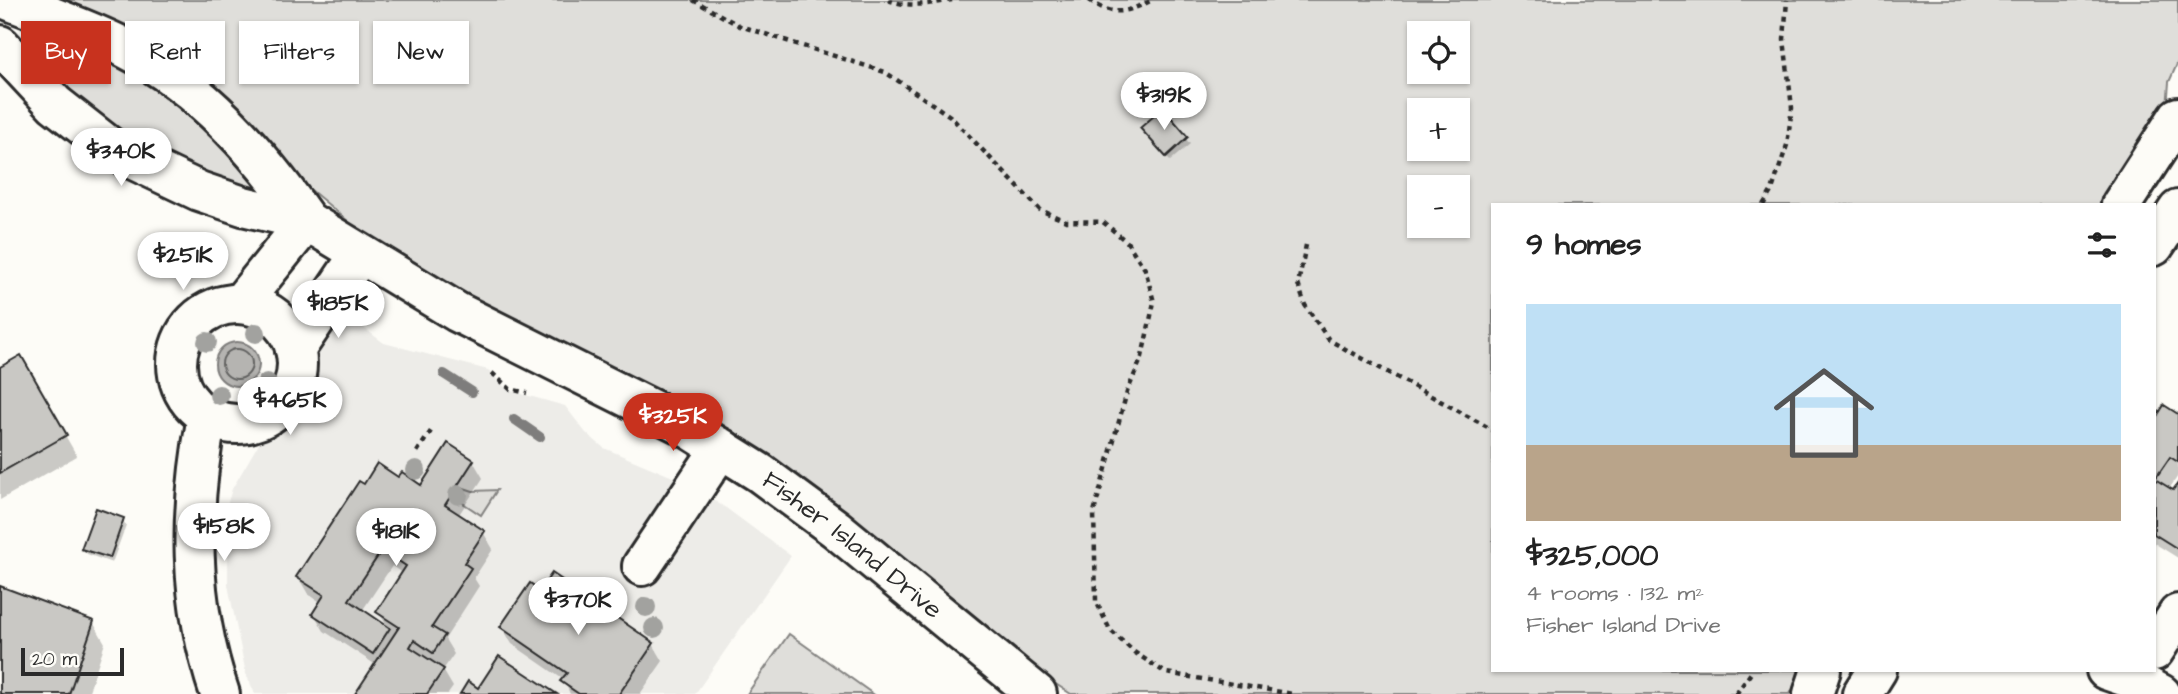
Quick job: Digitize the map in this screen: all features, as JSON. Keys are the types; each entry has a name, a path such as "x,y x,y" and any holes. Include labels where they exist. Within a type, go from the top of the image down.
{"street":[{"name":"Fisher Island Drive","path":"8,0 128,49 185,87 269,167 307,221"},
{"path":"7,53 44,14"},
{"name":"Fisher Island Drive","path":"7,53 73,121 124,156 199,191 243,206 307,221 457,312 685,426 836,528 1038,693"},
{"path":"2122,203 2175,128"},
{"path":"2156,243 2178,210"},
{"path":"241,303 307,221"},
{"path":"296,349 360,254"},
{"path":"229,302 255,305 274,316 296,349 296,375 286,398 256,431 207,416 194,405 180,383 176,370 179,347 191,326 208,310 229,302"},
{"path":"207,416 197,484 194,577 204,646 220,694"},
{"path":"642,566 721,449"},
{"path":"2156,648 2178,614"},
{"path":"1813,694 1820,672"},
{"path":"1862,694 1876,672"}],"path":[{"path":"693,0 740,26 886,72 950,116 1040,210 1066,221 1103,222 1127,242 1145,269 1154,302 1142,357 1127,392 1094,513 1096,601 1110,630 1134,652 1166,673 1293,694"},
{"path":"888,0 900,4 927,5 952,0"},
{"path":"1089,0 1101,8 1122,13 1153,0"},
{"path":"1764,203 1772,190 1787,145 1792,108 1784,39 1787,0"},
{"path":"1306,245 1298,284 1305,305 1329,340 1491,429"},
{"path":"489,369 510,389 527,393"},
{"path":"418,452 433,428"},
{"path":"1736,694 1752,672"}],"shaded area":[{"path":"39,0 2178,0 2178,62 2169,82 2167,108 2105,203 1491,203 1491,672 1802,672 1790,694 1071,694 355,227 274,159 163,84 225,84 225,21 125,21 125,58 111,49 111,21 70,21"},
{"path":"111,59 125,66 125,84 162,86 270,193 203,177 127,144 64,84 111,84"},
{"path":"347,308 365,329 384,343 488,370 508,390 565,406 586,433 604,448 680,480 726,508 791,556 695,694 255,694 246,674 228,585 228,502 232,489 262,438 284,425 300,409 312,384 318,351"},
{"path":"452,484 473,491 497,490 481,515 445,491"},
{"path":"789,634 873,694 747,694"}],"water":[{"path":"237,342 252,349 259,364 252,379 237,386 222,379 215,364 222,349"}],"building":[{"path":"1163,108 1188,137 1166,157 1140,128"},
{"path":"21,355 67,435 0,473 0,367"},
{"path":"2164,405 2178,414 2178,462 2170,457 2156,478 2156,418"},
{"path":"448,443 474,460 445,505 485,531 464,563 471,568 432,627 445,635 433,653 414,640 410,647 444,669 427,694 355,694 399,627 376,612 406,566 382,550 349,600 390,628 373,654 312,614 324,595 296,577 359,481 364,484 377,463 398,477 402,472 421,485"},
{"path":"2156,480 2173,490 2178,483 2178,549 2156,535"},
{"path":"96,508 124,518 110,558 81,549"},
{"path":"552,573 654,643 619,694 579,694 560,681 567,673 500,627 530,583 540,590"},
{"path":"0,586 94,621 69,694 0,694"},
{"path":"499,656 557,694 460,694 468,681 478,688"}],"waterway":[{"path":"444,374 472,392"},
{"path":"514,419 540,437"}]}
